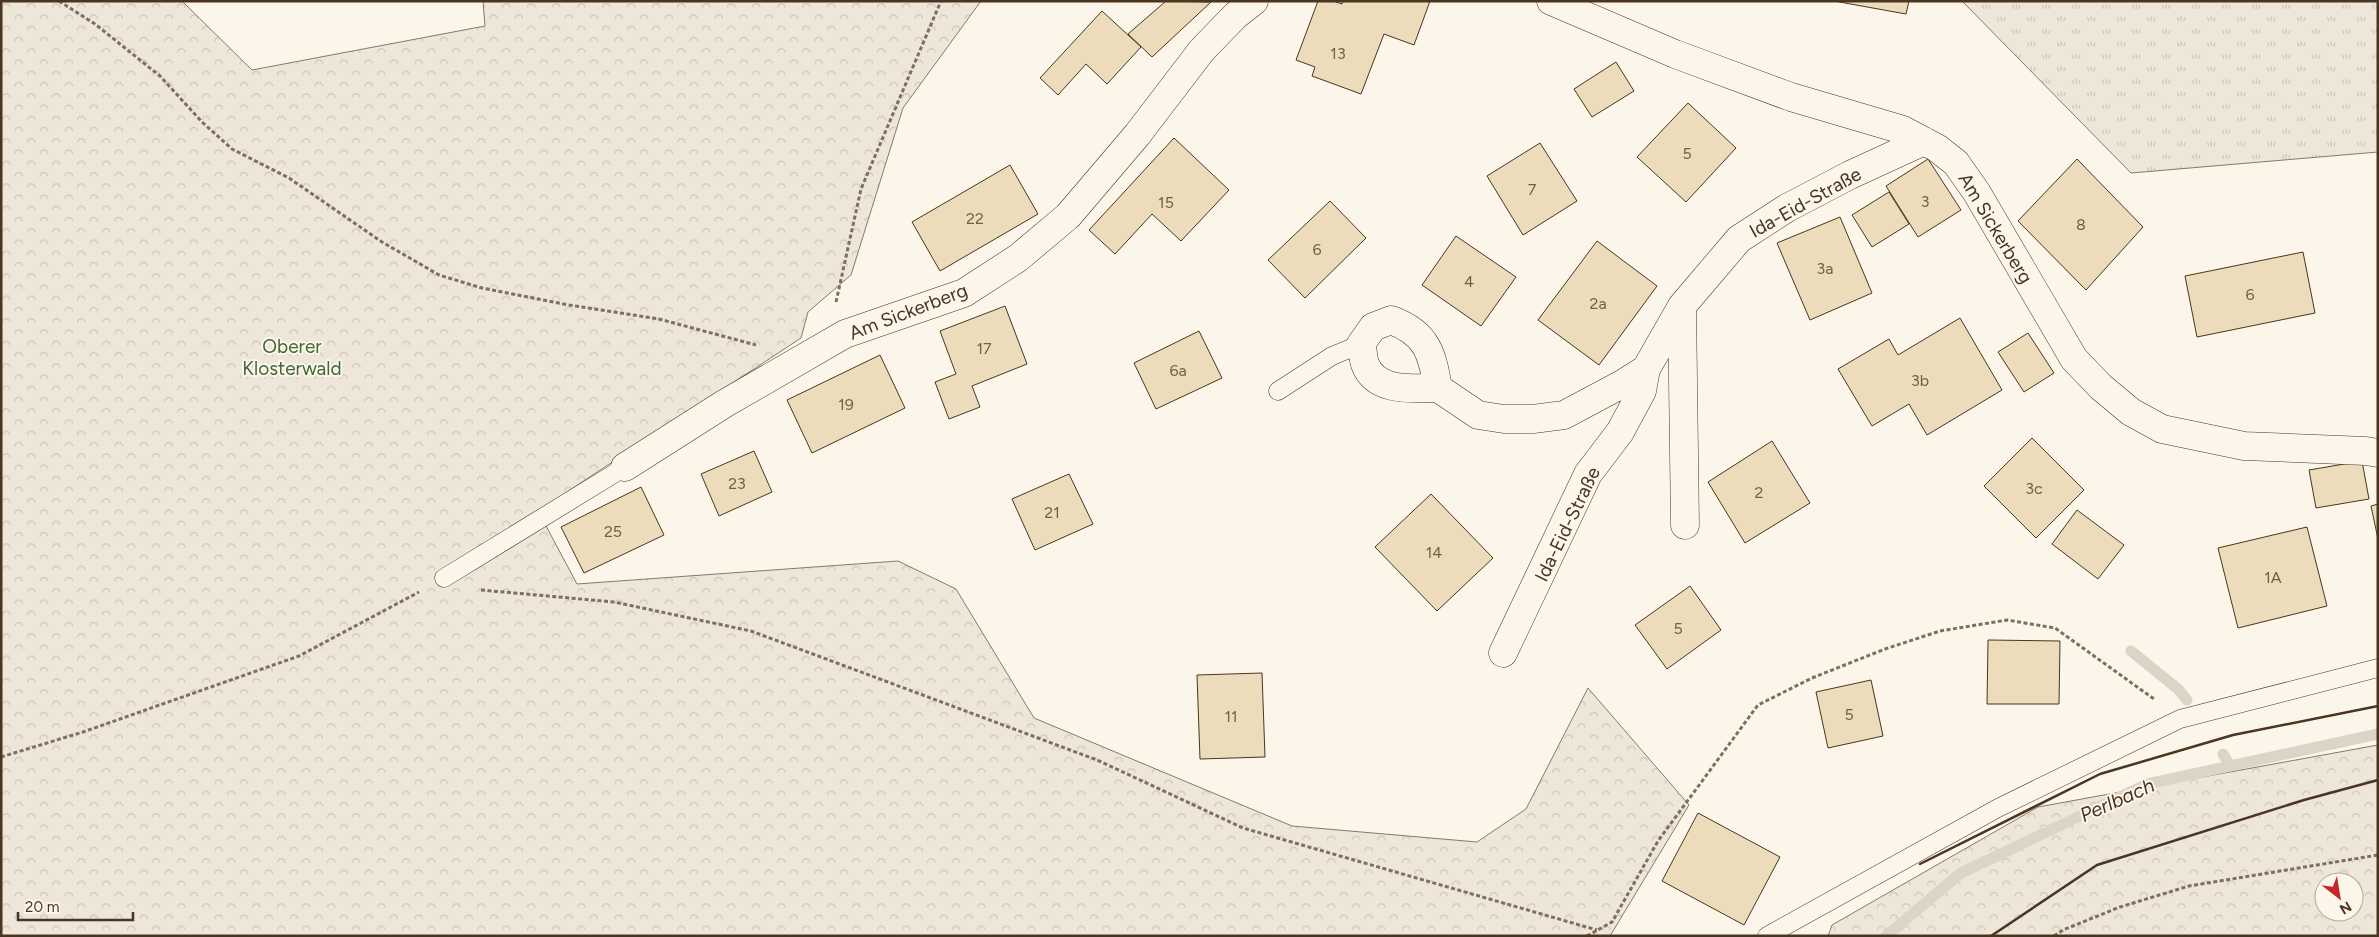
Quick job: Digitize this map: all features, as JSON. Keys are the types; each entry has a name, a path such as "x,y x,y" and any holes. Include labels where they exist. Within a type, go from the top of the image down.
{"street":[{"name":"Am Sickerberg","path":"625,467 724,404 845,334 964,293 1018,258 1068,216 1137,135 1202,50 1236,15 1254,1"},
{"name":"Am Sickerberg","path":"1551,1 1702,64 1791,97 1903,130 1924,141 1956,163 1977,193 2074,359 2101,387 2131,412 2162,429 2244,446 2366,450 2378,454"},
{"name":"Ida-Eid-Straße","path":"1503,653 1588,474 1620,432 1642,391 1646,369 1682,306 1739,239 1787,208 1850,175 1924,141"},
{"path":"1682,306 1685,525"},
{"path":"1391,320 1407,326 1424,341 1434,361 1438,388 1402,389 1378,381 1365,365 1361,344 1373,327 1391,320"},
{"name":"Ida-Eid-Straße","path":"1438,388 1478,415 1504,419 1533,419 1564,415 1624,384 1646,369"}],"lane":[{"path":"1278,391 1332,356 1361,344"},
{"path":"444,578 625,467"},
{"path":"1767,936 1998,808 2180,719 2378,668"}],"path":[{"path":"59,1 95,24 160,76 202,122 232,149 289,178 382,242 439,275 482,288 569,305 659,319 753,345 762,344"},
{"path":"845,334 833,314 861,189 941,1"},
{"path":"1,757 83,732 299,656 444,578"},
{"path":"480,590 614,602 751,630 1097,760 1243,828 1597,930"},
{"path":"1587,936 1612,922 1658,841 1758,705 1812,678 1885,649 1940,631 2007,620 2055,628 2102,660 2180,719"},
{"path":"2054,936 2063,930 2120,907 2189,886 2378,855"}],"green space":[{"name":"Oberer Klosterwald","path":"1,1 182,1 252,70 485,26 483,1 981,1 903,108 851,275 808,312 801,338 538,511 577,584 898,561 956,589 1034,718 1292,826 1477,842 1526,809 1588,688 1689,805 1610,936 1,936"},
{"path":"1962,1 2378,1 2378,152 2131,173"},
{"path":"2378,745 2378,936 1828,936 1832,925 2038,807"}],"building":[{"path":"1166,1 1211,2 1152,57 1128,34"},
{"path":"1318,1 1333,1 1342,4 1343,1 1430,1 1414,45 1384,34 1361,94 1312,76 1315,67 1296,60"},
{"path":"1834,1 1909,1 1906,14"},
{"path":"1102,11 1141,47 1107,84 1086,64 1058,95 1040,78"},
{"path":"1616,62 1634,91 1592,117 1574,89"},
{"path":"1688,103 1736,148 1686,202 1637,157"},
{"path":"1174,138 1229,190 1181,241 1152,214 1115,254 1089,230"},
{"path":"1540,143 1577,201 1523,235 1487,176"},
{"path":"1928,159 1961,210 1918,237 1886,186"},
{"path":"2077,159 2143,227 2086,290 2018,221"},
{"path":"1010,165 1038,214 940,271 912,222"},
{"path":"1889,192 1909,224 1872,247 1852,215"},
{"path":"1330,201 1366,238 1305,298 1268,260"},
{"path":"1840,217 1872,293 1810,320 1777,243"},
{"path":"1456,236 1516,277 1481,326 1422,285"},
{"path":"1597,241 1657,286 1599,365 1538,320"},
{"path":"2303,252 2315,313 2197,337 2185,276"},
{"path":"1005,306 1027,364 972,386 980,407 949,419 935,382 956,374 940,331"},
{"path":"1960,318 2002,390 1927,435 1909,404 1872,426 1838,369 1889,339 1898,355"},
{"path":"1199,331 1222,378 1156,409 1134,363"},
{"path":"2028,333 2054,373 2024,392 1998,352"},
{"path":"880,355 905,408 812,453 787,400"},
{"path":"2032,438 2084,490 2036,538 1984,486"},
{"path":"1772,441 1810,503 1745,543 1708,482"},
{"path":"754,451 772,492 719,516 701,474"},
{"path":"2362,461 2369,499 2316,508 2309,470"},
{"path":"1069,474 1093,524 1035,550 1012,499"},
{"path":"641,487 664,535 584,573 561,527"},
{"path":"1431,494 1493,558 1437,611 1375,547"},
{"path":"2378,504 2378,539 2371,506"},
{"path":"2077,510 2124,545 2098,579 2052,544"},
{"path":"2307,527 2327,606 2238,628 2218,548"},
{"path":"1690,586 1721,630 1667,669 1635,625"},
{"path":"1988,640 2060,641 2059,704 1987,704"},
{"path":"1262,673 1265,757 1200,759 1197,675"},
{"path":"1871,680 1883,736 1828,748 1816,692"},
{"path":"1698,813 1780,857 1744,925 1662,881"}],"waterway":[{"path":"2131,651 2178,689 2187,700"},
{"name":"Perlbach","path":"1886,936 1961,873 2147,784 2378,734"},
{"path":"2223,754 2230,766"}],"wall":[{"path":"1920,864 2100,774 2233,735 2378,706"},
{"path":"1991,936 2097,865 2304,800 2378,780"}]}
